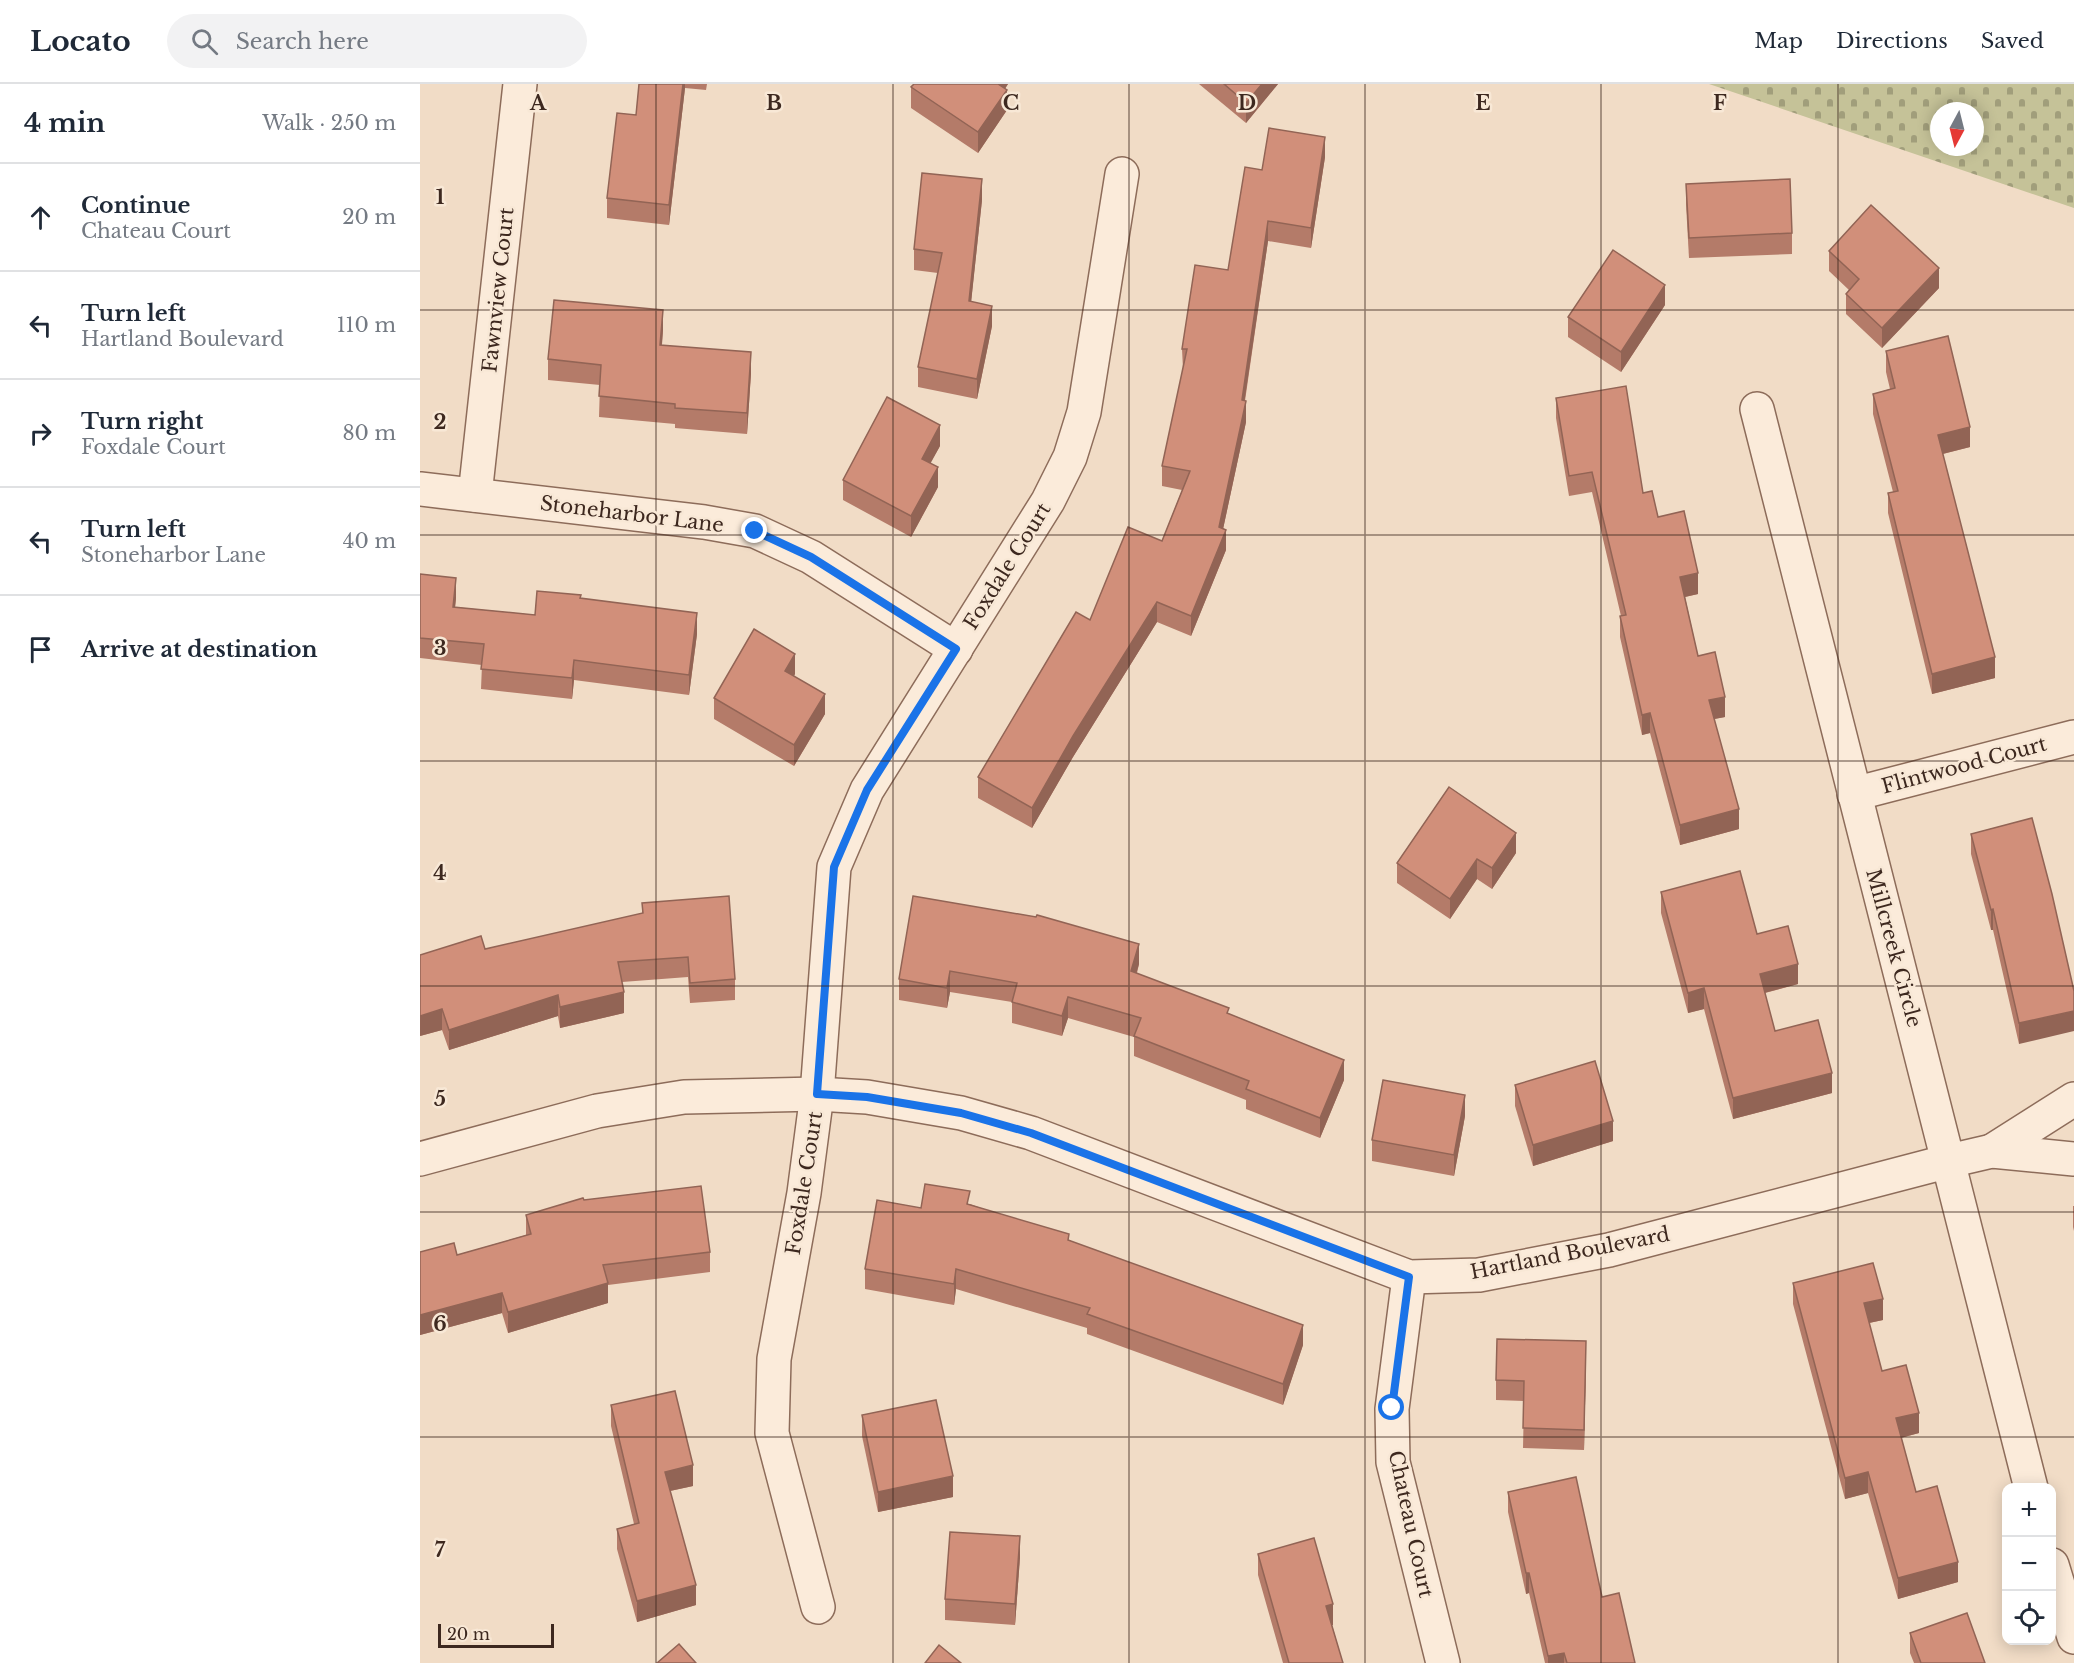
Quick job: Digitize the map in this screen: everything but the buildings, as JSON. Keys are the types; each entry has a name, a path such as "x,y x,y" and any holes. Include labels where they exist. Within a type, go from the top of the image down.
{"street":[{"name":"Fawnview Court","path":"475,495 520,84"},
{"name":"Foxdale Court","path":"818,1606 772,1432 774,1359 804,1193 817,1094 834,867 867,790 1048,501 1070,457 1084,412 1122,174"},
{"name":"Millcreek Circle","path":"1757,409 2030,1483"},
{"name":"Stoneharbor Lane","path":"420,489 704,522 755,531 811,557 956,649"},
{"name":"Flintwood Court","path":"1854,794 2074,737"},
{"name":"Hartland Boulevard","path":"420,1159 597,1111 684,1097 817,1094 867,1097 961,1113 1031,1133 1409,1277 1479,1275 1609,1250 1992,1151 2074,1159"},
{"name":"Hartland Boulevard","path":"1992,1151 2074,1099"},
{"name":"Chateau Court","path":"1409,1277 1392,1408 1394,1462 1443,1663"},
{"path":"2056,1578 2074,1637"}],"green space":[{"path":"1709,84 2074,84 2074,208"}],"route":[{"path":"755,531 811,557 956,649 867,790 834,867 817,1094 867,1097 961,1113 1031,1133 1409,1277 1392,1408"}]}
